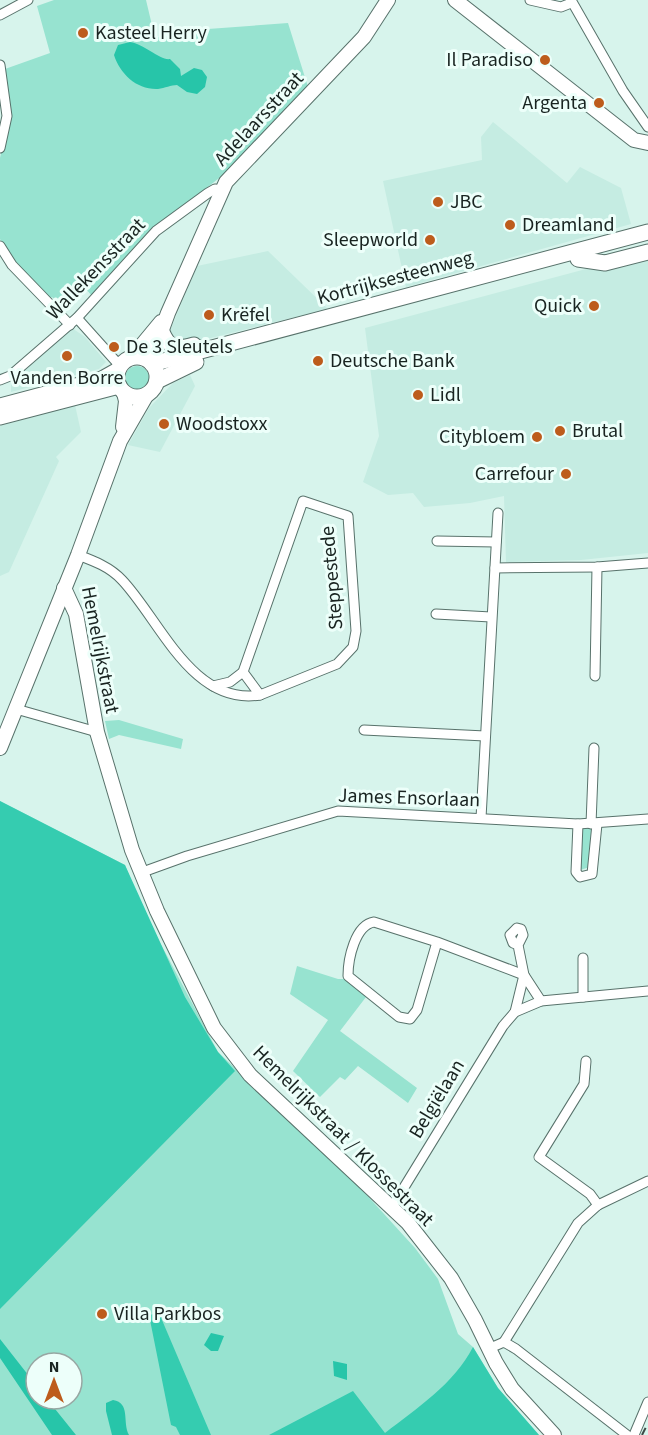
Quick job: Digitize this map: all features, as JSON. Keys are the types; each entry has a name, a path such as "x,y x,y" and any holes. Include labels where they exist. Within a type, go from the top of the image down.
{"main road":[{"name":"Kortrijksesteenweg","path":"151,363 648,232"},
{"name":"Kortrijksesteenweg","path":"157,381 191,364 648,241"},
{"path":"578,259 605,263 648,252"},
{"path":"162,332 169,345 177,348 221,338 241,341"},
{"path":"0,406 102,378 123,364 151,363 157,381 153,390 146,396 131,397 122,389 116,378 123,364"},
{"path":"0,417 122,389"}],"street":[{"path":"0,15 8,4 28,0"},
{"name":"Adelaarsstraat","path":"151,363 168,313 226,182 364,37 388,0"},
{"path":"455,0 634,140 648,144"},
{"path":"530,0 561,7 571,2 623,91 648,127"},
{"path":"0,64 7,116 0,148"},
{"name":"Wallekensstraat","path":"0,380 10,376 74,321 156,231 208,193 215,189 221,190"},
{"path":"0,246 12,265 123,364"},
{"name":"Adelaarsstraat","path":"123,364 168,313"},
{"name":"Hemelrijkstraat","path":"97,732 76,614 64,588 120,441 126,410 122,389"},
{"name":"Hemelrijkstraat","path":"120,441 146,396"},
{"name":"Steppestede","path":"78,555 103,565 121,578 192,670 213,686 230,694 248,697 260,695 337,664 353,647 356,631 348,516 303,501 243,672"},
{"path":"481,818 498,513"},
{"path":"437,541 496,542"},
{"path":"495,568 597,567 648,563"},
{"path":"595,676 597,567"},
{"path":"0,748 64,588"},
{"path":"436,614 491,617"},
{"path":"213,686 230,682 243,672 260,695"},
{"path":"16,709 97,732"},
{"path":"364,729 485,736"},
{"name":"Hemelrijkstraat / Klossestraat","path":"97,732 119,812 140,873 205,1010 226,1046 250,1075 392,1207 450,1278 512,1389 554,1435"},
{"path":"578,824 576,872 580,877 592,874 594,748"},
{"name":"James Ensorlaan","path":"140,873 187,855 338,811 578,824 648,819"},
{"path":"437,942 417,1010 410,1019 400,1018 348,976 360,930 368,923 375,922 437,942 524,975"},
{"name":"Belgiëlaan","path":"518,945 524,975 541,1001"},
{"path":"583,958 583,997"},
{"name":"Belgiëlaan","path":"515,1012 524,975"},
{"name":"Belgiëlaan","path":"392,1207 503,1026 515,1012 541,1001 648,991"},
{"path":"586,1061 584,1084 539,1157 590,1194 598,1205"},
{"path":"488,1348 504,1342 578,1223 598,1205 648,1181"},
{"path":"504,1342 627,1435"},
{"path":"633,1435 648,1402"}],"shaded area":[{"path":"54,0 146,0 155,38 208,29 288,23 308,87 223,175 157,227 92,296 80,282 56,301 52,297 49,299 13,261 0,239 0,158 9,115 5,69 50,53 37,6"},
{"path":"130,42 170,59 180,69 181,76 194,68 202,70 207,77 205,87 197,94 187,92 177,85 150,89 136,84 120,68 114,55 118,45"},
{"path":"493,122 567,183 580,167 621,188 631,224 406,287 383,181 482,160 481,137"},
{"path":"268,251 328,309 207,339 182,342 169,333 197,266"},
{"path":"648,257 648,553 581,560 506,562 504,496 470,503 424,507 413,493 388,495 363,482 379,436 365,328 586,269 599,269"},
{"path":"72,328 85,337 106,362 99,369 11,392 11,382"},
{"path":"137,366 142,367 148,373 148,383 142,389 137,390 132,389 126,383 125,378 126,373 132,367"},
{"path":"190,375 195,386 160,452 128,445 149,408 173,383"},
{"path":"75,405 81,432 56,457 59,461 9,572 0,576 0,426"},
{"path":"119,720 183,739 181,749 119,735 109,739 105,721"},
{"path":"0,801 125,865 146,916 218,1052 354,1181 415,1248 438,1279 458,1334 473,1347 498,1388 539,1435 0,1435"},
{"path":"0,801 125,865 185,997 218,1052 235,1071 0,1309"},
{"path":"591,827 590,867 580,870 580,828"},
{"path":"297,966 338,979 345,979 366,997 340,1031 417,1088 408,1103 358,1066 345,1080 340,1077 320,1097 293,1071 328,1020 290,994"},
{"path":"159,1313 211,1435 180,1435 176,1427 171,1425 149,1315"},
{"path":"211,1333 224,1336 218,1351 211,1351 204,1345"},
{"path":"0,1339 24,1370 24,1394 0,1358"},
{"path":"473,1347 498,1388 539,1435 269,1435 353,1391 385,1433 445,1384 456,1373"},
{"path":"333,1361 347,1364 347,1380 334,1376"},
{"path":"113,1400 119,1402 124,1409 129,1435 112,1435 106,1403"},
{"path":"36,1411 57,1411 76,1435 52,1435"}],"railway":[{"path":"642,1435 648,1423"}],"place":[{"name":"Kasteel Herry","path":"83,33"},
{"name":"Il Paradiso","path":"545,60"},
{"name":"Argenta","path":"599,103"},
{"name":"JBC","path":"438,202"},
{"name":"Dreamland","path":"510,225"},
{"name":"Sleepworld","path":"430,240"},
{"name":"Quick","path":"594,306"},
{"name":"Krëfel","path":"209,315"},
{"name":"De 3 Sleutels","path":"114,347"},
{"name":"Vanden Borre","path":"67,356"},
{"name":"Deutsche Bank","path":"318,361"},
{"name":"Lidl","path":"418,395"},
{"name":"Woodstoxx","path":"164,424"},
{"name":"Brutal","path":"560,431"},
{"name":"Citybloem","path":"537,437"},
{"name":"Carrefour","path":"566,474"},
{"name":"Villa Parkbos","path":"102,1314"}]}
